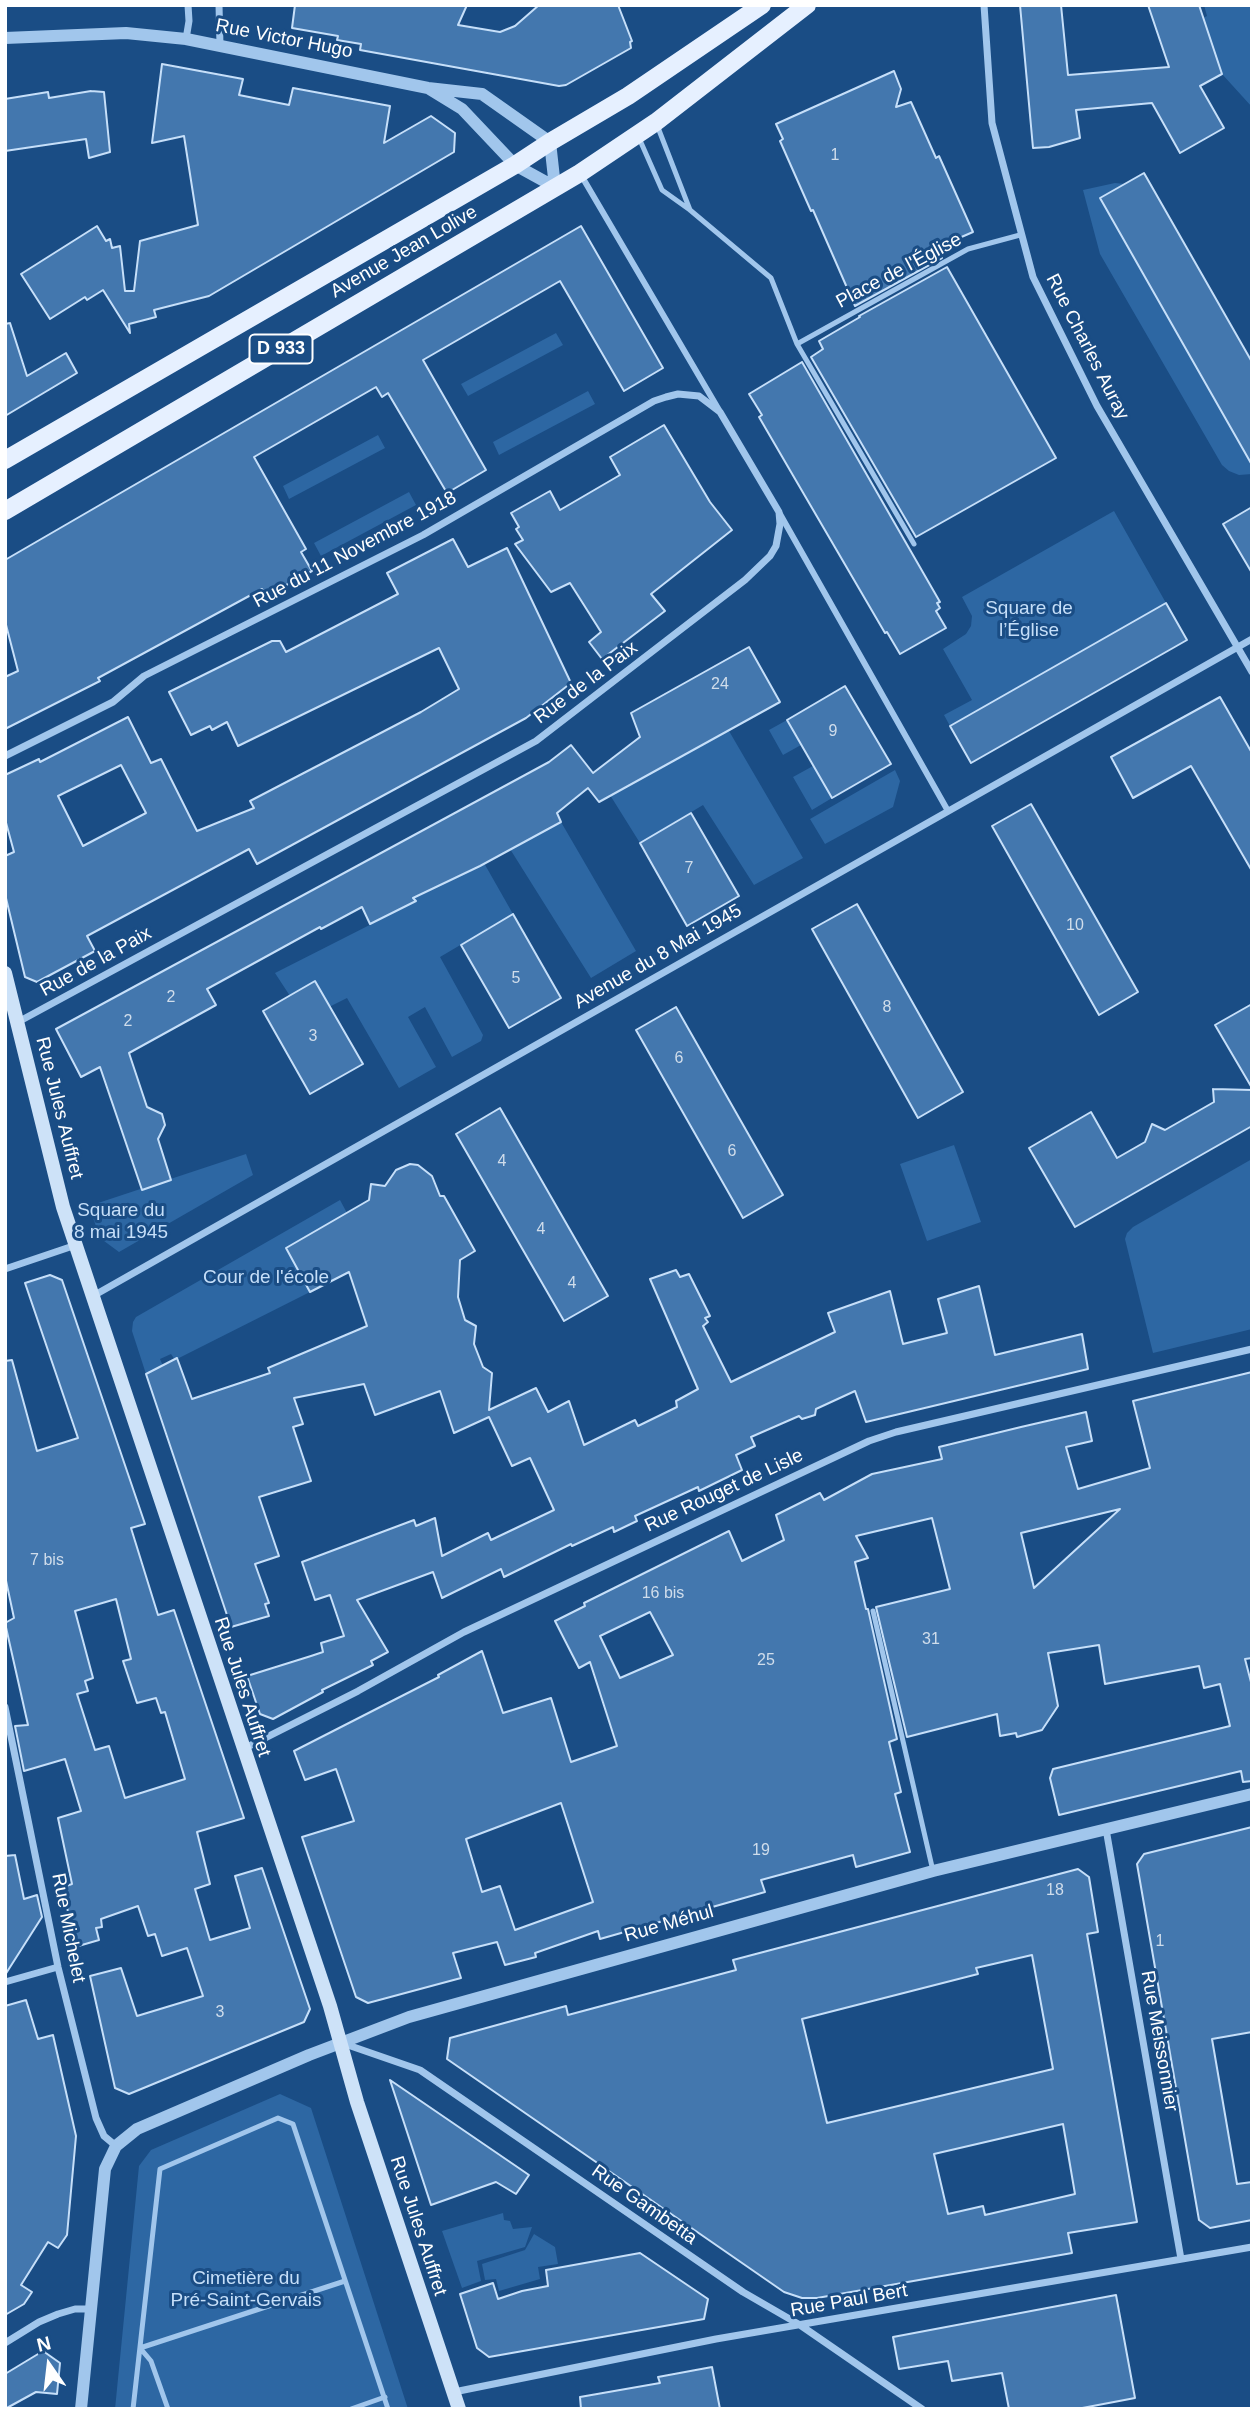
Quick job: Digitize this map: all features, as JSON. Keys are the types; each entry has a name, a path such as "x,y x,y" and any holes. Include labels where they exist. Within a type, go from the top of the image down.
{"main road":[{"name":"Avenue Jean Lolive","path":"5,460 515,166 628,96 762,5"},
{"name":"Avenue Jean Lolive","path":"5,510 580,173 656,122 807,5"},
{"name":"Rue Jules Auffret","path":"5,973 63,1207 341,2043 357,2102 459,2409"}],"street":[{"path":"186,39 190,21 188,5"},
{"path":"219,5 220,46"},
{"name":"Rue Charles Auray","path":"984,5 992,123 1033,277 1097,406 1252,672"},
{"name":"Rue Victor Hugo","path":"5,38 126,33 186,39 428,88 482,94 550,142"},
{"name":"Rue Victor Hugo","path":"428,88 462,110 515,166 555,187"},
{"path":"550,142 555,187"},
{"path":"580,173 779,512 948,811"},
{"name":"Rue du 11 Novembre 1918","path":"5,757 113,702 144,676 423,535 654,401 678,394 689,394 699,396 720,412"},
{"name":"Rue de la Paix","path":"18,1022 536,741 770,556 776,546 779,512"},
{"name":"Avenue du 8 Mai 1945","path":"93,1296 1252,639"},
{"path":"5,1269 77,1245"},
{"name":"Rue Rouget de Lisle","path":"242,1749 359,1691 464,1632 869,1441 909,1429 1252,1349"},
{"name":"Rue Michelet","path":"5,1707 58,1966 99,2128 116,2146"},
{"name":"Rue Méhul","path":"116,2146 145,2125 409,2017 933,1871 1252,1794"},
{"name":"Rue Meissonnier","path":"1106,1828 1181,2259"},
{"path":"5,1982 58,1966"},
{"name":"Rue Gambetta","path":"341,2043 420,2070 743,2292 800,2325 922,2409"},
{"path":"81,2409 105,2169 116,2146"},
{"name":"Rue Paul Bert","path":"453,2392 716,2339 1252,2247"},
{"path":"5,2343 39,2322 58,2314 75,2309 90,2309"}],"lane":[{"path":"656,122 690,210"},
{"path":"638,135 662,190 771,278 797,344 914,544"},
{"name":"Place de l'Église","path":"797,344 968,249 1020,235"},
{"path":"873,1611 933,1871"},
{"path":"133,2409 160,2169 278,2118 293,2124 388,2409"},
{"path":"140,2348 345,2281"},
{"path":"140,2348 152,2361 168,2409"},
{"path":"351,2409 385,2398"}],"green space":[{"path":"1204,5 1252,5 1252,107 1222,74 1203,18 1207,16"},
{"path":"1115,183 1125,184 1100,199 1252,464 1252,474 1239,475 1222,465 1100,254 1083,190"},
{"path":"556,333 563,345 468,396 461,384"},
{"path":"588,391 595,404 499,455 493,442"},
{"path":"378,435 385,448 289,499 283,486"},
{"path":"409,492 416,505 321,556 314,543"},
{"name":"Square de l’Église","path":"1114,511 1166,603 950,726 944,715 972,700 943,649 966,634 971,626 972,616 962,597"},
{"path":"787,720 801,745 783,755 769,730"},
{"path":"729,731 803,858 754,885 703,805 640,843 610,795"},
{"path":"813,766 832,798 812,810 793,777"},
{"path":"895,770 900,781 893,807 825,844 810,819"},
{"path":"561,822 636,951 591,978 510,849"},
{"path":"484,863 513,914 440,957 483,1035 481,1041 452,1057 425,1007 408,1017 436,1067 399,1088 347,998 329,1007 290,996 275,973 415,902 413,898"},
{"path":"954,1145 981,1222 927,1241 900,1164"},
{"name":"Square du 8 mai 1945","path":"246,1154 253,1175 119,1252 100,1238 89,1206"},
{"path":"1252,1159 1252,1329 1153,1353 1125,1239 1127,1233 1133,1227"},
{"name":"Cour de l'école","path":"340,1200 347,1213 286,1248 310,1292 175,1360 171,1354 160,1359 163,1366 146,1374 132,1331 136,1317"},
{"name":"Cimetière du Pré-Saint-Gervais","path":"280,2094 311,2108 408,2409 115,2409 139,2166 151,2150"},
{"path":"503,2213 504,2220 510,2221 513,2229 532,2227 525,2247 477,2261 481,2281 462,2288 442,2231"},
{"path":"534,2234 555,2247 558,2264 538,2267 540,2279 499,2291 496,2279 485,2280 482,2264 525,2250"}],"building":[{"path":"295,5 467,5 458,25 500,32 515,26 539,5 618,5 632,41 631,48 566,85 559,86 360,50 361,44 337,40 338,36 292,28"},
{"path":"1020,5 1061,5 1068,75 1169,67 1148,5 1199,5 1222,74 1200,86 1224,128 1180,153 1152,103 1076,110 1080,138 1049,147 1033,148"},
{"path":"162,64 243,79 239,95 289,105 293,88 390,106 384,143 431,116 455,133 454,152 209,296 154,310 156,317 129,324 130,333 103,290 87,300 85,297 50,319 21,274 97,226 106,241 110,239 112,248 120,246 125,291 134,291 140,241 198,225 184,136 152,143"},
{"path":"894,71 901,89 896,107 911,102 973,232 936,248 942,258 855,306 780,141 783,139 776,124"},
{"path":"91,91 104,92 110,152 89,158 86,139 5,151 5,99 48,92 49,98"},
{"path":"1144,173 1252,362 1252,465 1100,198"},
{"path":"581,226 663,368 624,391 560,281 423,360 486,470 447,493 388,393 382,397 376,387 254,457 306,549 301,552 312,571 266,596 262,589 98,678 100,681 5,729 5,677 18,671 5,621 5,560"},
{"path":"947,267 1056,458 916,537 811,357 823,349 819,341"},
{"path":"10,323 27,376 66,353 77,373 5,416 5,324"},
{"path":"802,362 940,602 937,603 940,608 936,611 946,628 900,654 887,632 885,633 759,417 762,415 749,394"},
{"path":"664,425 710,502 732,530 651,594 665,611 602,659 589,642 601,632 570,583 551,592 515,544 523,540 511,513 550,491 560,510 620,475 610,457"},
{"path":"1252,507 1252,573 1223,524"},
{"path":"453,539 468,567 507,548 571,683 526,718 257,864 249,849 87,936 95,951 37,982 25,977 5,894 5,856 14,852 5,819 5,775 39,759 40,762 128,717 151,763 161,759 197,831 254,808 250,801 421,712 459,689 439,648 238,746 227,722 212,730 210,726 191,735 169,692 272,641 280,641 286,652 398,594 387,573","holes":["121,765 146,813 83,846 58,796"]},
{"path":"1166,603 1187,640 971,763 950,726"},
{"path":"749,647 780,702 599,802 588,788 557,813 561,822 480,866 413,898 416,901 370,924 362,907 321,929 320,927 207,989 216,1005 129,1053 147,1107 162,1114 165,1125 158,1139 171,1180 142,1190 100,1067 81,1077 56,1029 549,762 571,745 593,773 640,737 631,713"},
{"path":"845,686 891,764 832,798 787,720"},
{"path":"1220,697 1252,753 1252,871 1191,766 1133,798 1111,757"},
{"path":"1031,804 1138,992 1099,1015 992,826"},
{"path":"691,813 739,896 687,926 640,843"},
{"path":"857,904 963,1092 918,1118 812,929"},
{"path":"513,914 561,998 509,1028 461,945"},
{"path":"315,981 363,1064 310,1094 263,1011"},
{"path":"1252,1004 1252,1088 1215,1025"},
{"path":"676,1007 783,1195 743,1218 636,1030"},
{"path":"1213,1089 1252,1090 1252,1126 1075,1227 1029,1148 1091,1112 1117,1158 1145,1142 1152,1124 1165,1130 1214,1102"},
{"path":"500,1108 608,1296 564,1321 456,1134"},
{"path":"410,1164 418,1165 432,1176 440,1196 444,1196 475,1251 460,1260 458,1297 465,1320 476,1326 474,1344 483,1367 492,1373 489,1410 536,1388 548,1412 569,1401 584,1445 635,1420 638,1426 677,1407 676,1401 698,1389 650,1279 676,1270 680,1277 689,1274 710,1316 705,1318 708,1322 703,1326 731,1382 835,1332 828,1313 890,1291 903,1344 947,1333 938,1299 979,1286 995,1355 1082,1334 1088,1369 866,1422 855,1391 816,1409 815,1415 802,1419 799,1416 751,1437 755,1446 736,1455 742,1470 699,1491 698,1487 635,1516 637,1521 614,1532 613,1527 572,1546 571,1544 504,1577 501,1569 442,1598 433,1572 357,1600 388,1652 371,1661 373,1665 322,1690 323,1692 273,1719 260,1714 247,1676 323,1652 321,1643 344,1636 330,1595 315,1600 302,1562 414,1520 416,1526 435,1518 442,1556 488,1533 491,1540 554,1510 530,1458 512,1466 489,1417 454,1433 440,1391 375,1415 364,1384 294,1398 303,1424 293,1427 311,1481 259,1497 279,1556 255,1564 269,1603 265,1604 269,1616 231,1627 146,1374 177,1358 192,1399 270,1373 268,1368 367,1326 349,1272 310,1292 286,1248 369,1200 371,1184 385,1186 396,1170"},
{"path":"50,1275 62,1280 145,1524 131,1528 158,1615 174,1610 244,1818 197,1832 210,1884 195,1889 210,1940 250,1928 235,1876 262,1868 310,2009 304,2022 129,2094 115,2088 90,1976 121,1968 137,2016 203,1996 187,1948 162,1956 155,1934 148,1936 138,1906 101,1919 102,1927 96,1928 99,1940 75,1947 63,1887 72,1884 58,1818 81,1811 65,1759 24,1771 15,1726 28,1725 5,1623 14,1618 5,1576 5,1361 12,1360 37,1451 78,1438 25,1283","holes":["116,1599 131,1659 123,1661 137,1703 156,1698 161,1713 165,1712 185,1779 125,1798 109,1746 95,1750 77,1694 88,1691 85,1681 93,1678 75,1611"]},
{"path":"1252,1372 1252,1658 1245,1659 1252,1686 1252,1781 1243,1782 1241,1771 1059,1815 1050,1778 1053,1769 1230,1726 1220,1684 1204,1688 1199,1666 1105,1684 1099,1645 1048,1653 1058,1706 1042,1730 1017,1737 1016,1733 1000,1736 997,1714 907,1737 876,1607 950,1589 932,1518 856,1536 868,1558 855,1562 897,1739 889,1742 901,1792 895,1794 910,1852 856,1867 853,1855 761,1880 765,1892 600,1939 598,1931 535,1953 536,1957 505,1965 497,1942 453,1953 461,1978 368,2003 356,1997 302,1837 354,1821 336,1769 305,1780 294,1751 439,1677 438,1675 482,1651 503,1713 551,1698 571,1762 617,1746 590,1662 579,1668 555,1621 585,1606 584,1603 729,1531 742,1561 784,1540 776,1515 820,1493 824,1500 872,1474 942,1459 939,1447 1086,1412 1092,1441 1066,1447 1078,1489 1150,1468 1133,1401","holes":["1120,1509 1034,1588 1021,1533","650,1612 673,1655 620,1678 600,1636","561,1803 593,1902 515,1930 500,1886 482,1892 466,1839"]},
{"path":"1252,1827 1252,2032 1212,2039 1237,2184 1252,2182 1252,2220 1210,2228 1199,2220 1137,1864 1144,1854"},
{"path":"15,1855 24,1899 37,1895 42,1917 5,1975 5,1856"},
{"path":"1078,1869 1089,1877 1098,1932 1087,1934 1137,2222 1068,2233 1072,2253 817,2298 802,2298 784,2292 447,2059 450,2038 566,2006 568,2015 736,1970 733,1960","holes":["1032,1955 1053,2069 827,2123 802,2019 978,1974 976,1968","1063,2124 1075,2194 985,2215 983,2206 948,2214 934,2154"]},
{"path":"26,2000 38,2039 53,2035 76,2136 67,2235 58,2248 48,2242 21,2285 32,2292 24,2304 5,2315 5,2006"},
{"path":"390,2080 529,2175 516,2194 496,2182 431,2205"},
{"path":"640,2253 708,2299 704,2319 489,2357 477,2348 460,2294 493,2283 498,2299 548,2286 546,2270"},
{"path":"1116,2295 1135,2398 1077,2409 1009,2409 1002,2373 952,2381 948,2361 899,2369 893,2337"},
{"path":"43,2351 60,2363 57,2394 36,2392 5,2409 5,2374"},
{"path":"712,2367 720,2409 581,2409 580,2397 660,2383 658,2377"}]}
